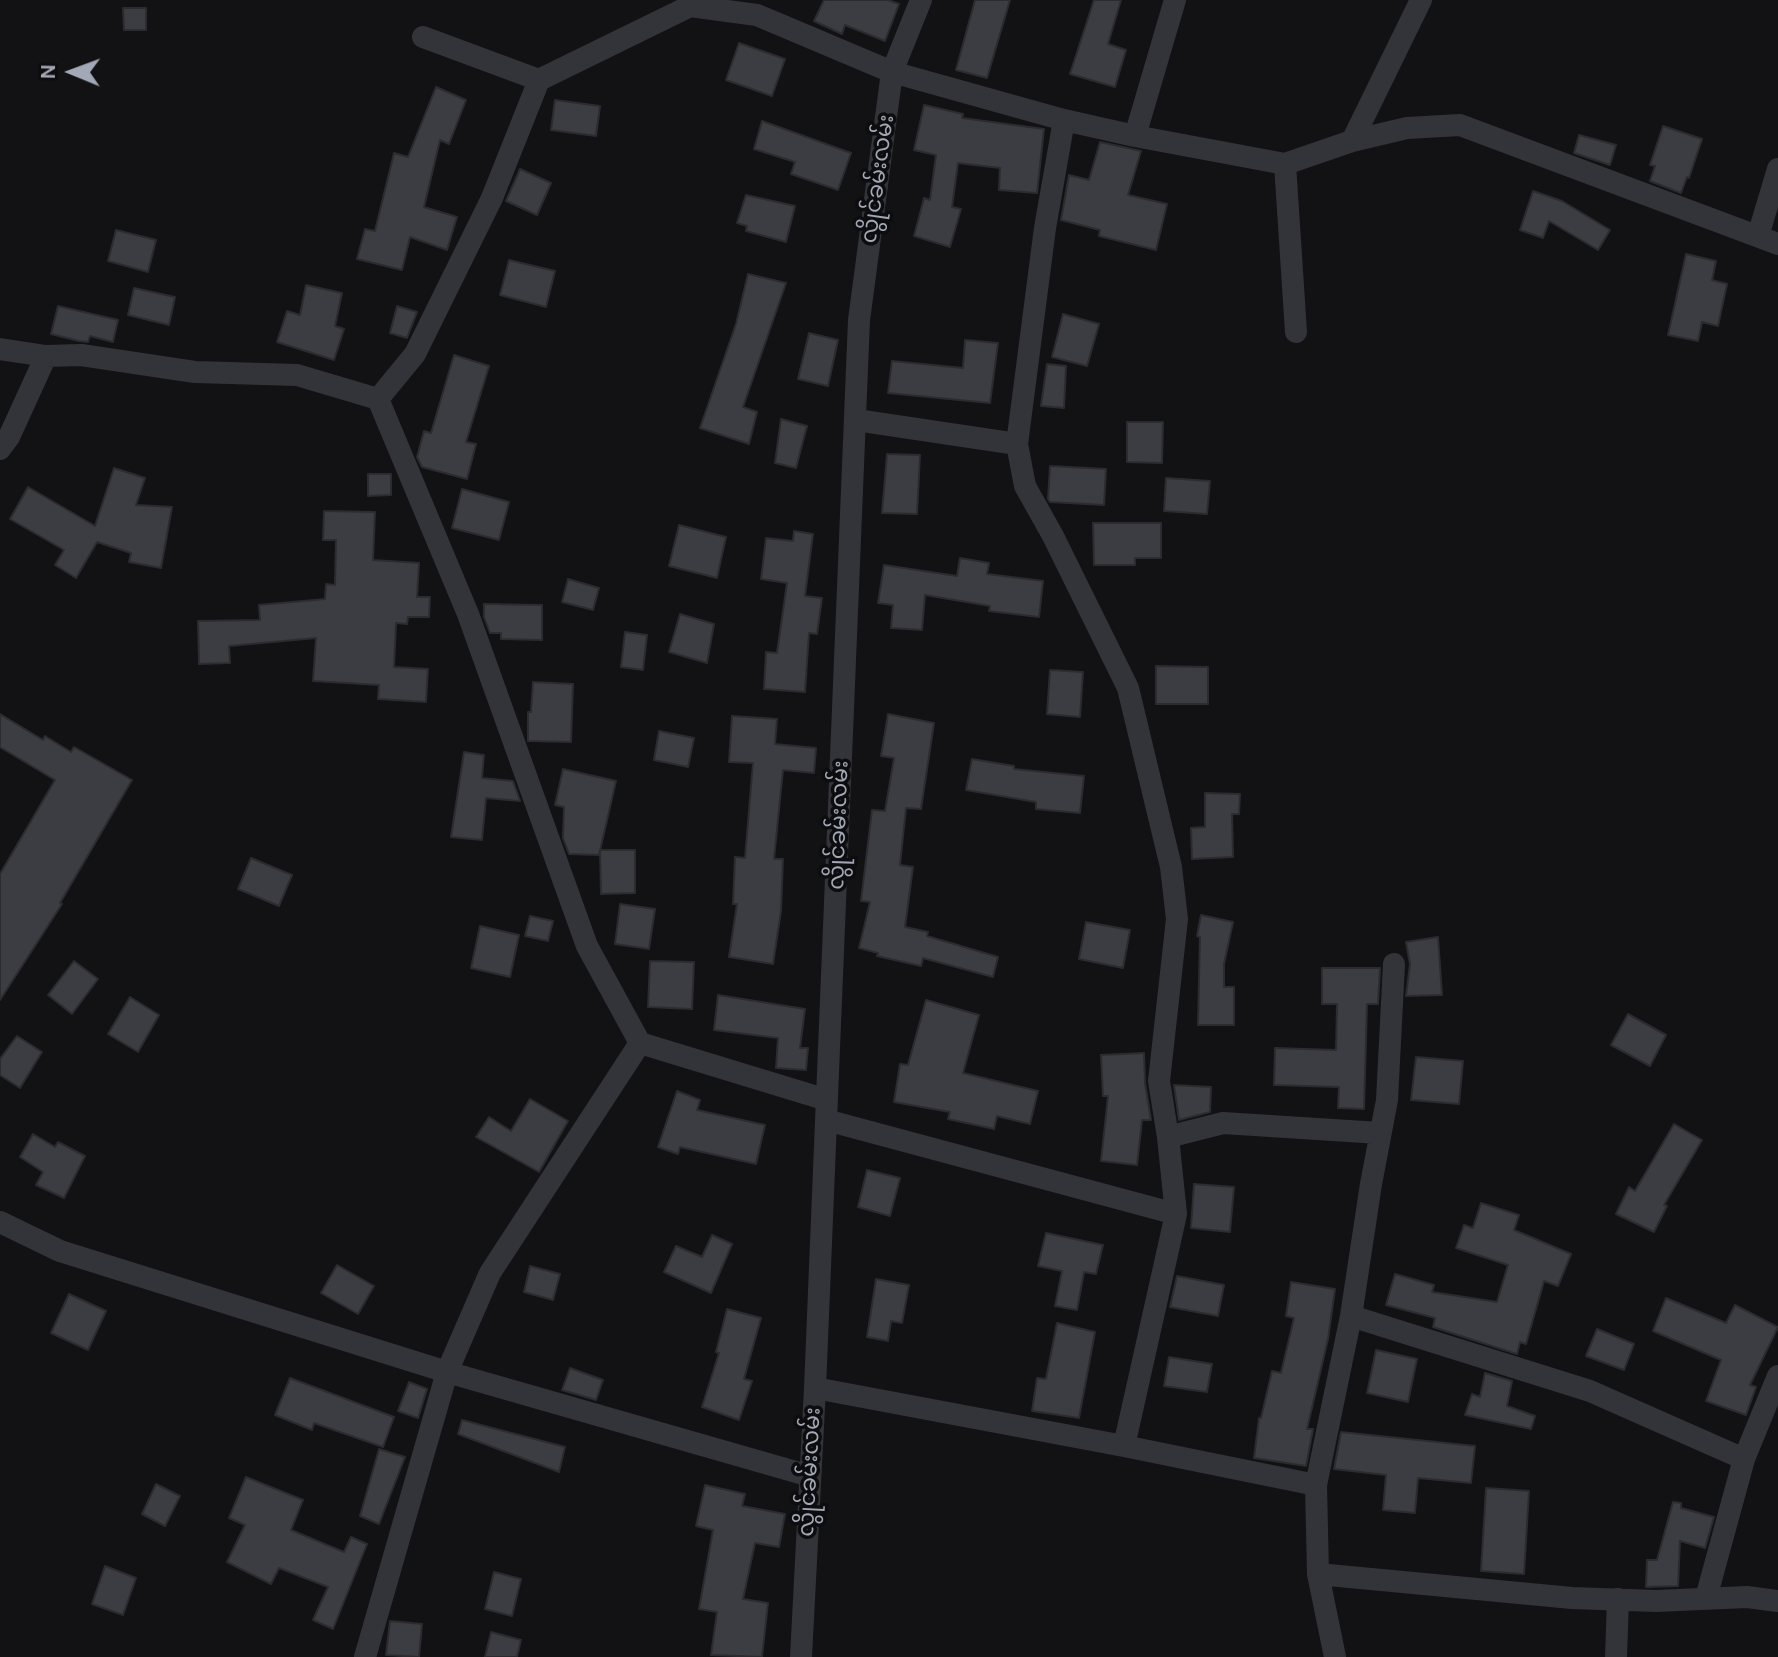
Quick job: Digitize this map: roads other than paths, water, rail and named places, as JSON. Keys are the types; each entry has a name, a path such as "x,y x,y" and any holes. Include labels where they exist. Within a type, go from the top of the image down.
{"street":[{"name":"လွိုင်ခမ်းလမ်း","path":"801,1657 859,320 892,72 921,0"},
{"path":"1135,136 1175,0"},
{"path":"1352,141 1421,0"},
{"path":"378,399 415,354 492,198 539,80 690,3 757,15 892,72 1064,120 1285,164 1352,141 1407,128 1460,125 1768,240 1778,169"},
{"path":"423,37 539,80"},
{"path":"1064,120 1036,290 1017,444 1025,486 1066,561 1128,688 1171,867 1177,919 1159,1081 1176,1214 1124,1446"},
{"path":"1285,164 1296,332"},
{"path":"0,349 46,356 81,355 195,372 297,375 378,399"},
{"path":"0,449 9,437 46,356"},
{"path":"378,399 468,614 587,946 640,1043 826,1110 1176,1214"},
{"path":"856,420 1017,444"},
{"path":"1335,1657 1318,1574 1316,1485 1351,1316 1387,1100 1394,964"},
{"path":"365,1657 447,1372 490,1273 640,1043"},
{"path":"1168,1137 1223,1123 1380,1133"},
{"path":"0,1222 60,1251 447,1372 810,1476"},
{"path":"1351,1316 1590,1391 1744,1459"},
{"path":"1706,1598 1744,1459 1778,1376"},
{"path":"815,1388 1316,1485"},
{"path":"1318,1574 1572,1598 1747,1597 1778,1601"},
{"path":"1616,1657 1618,1599"}]}
